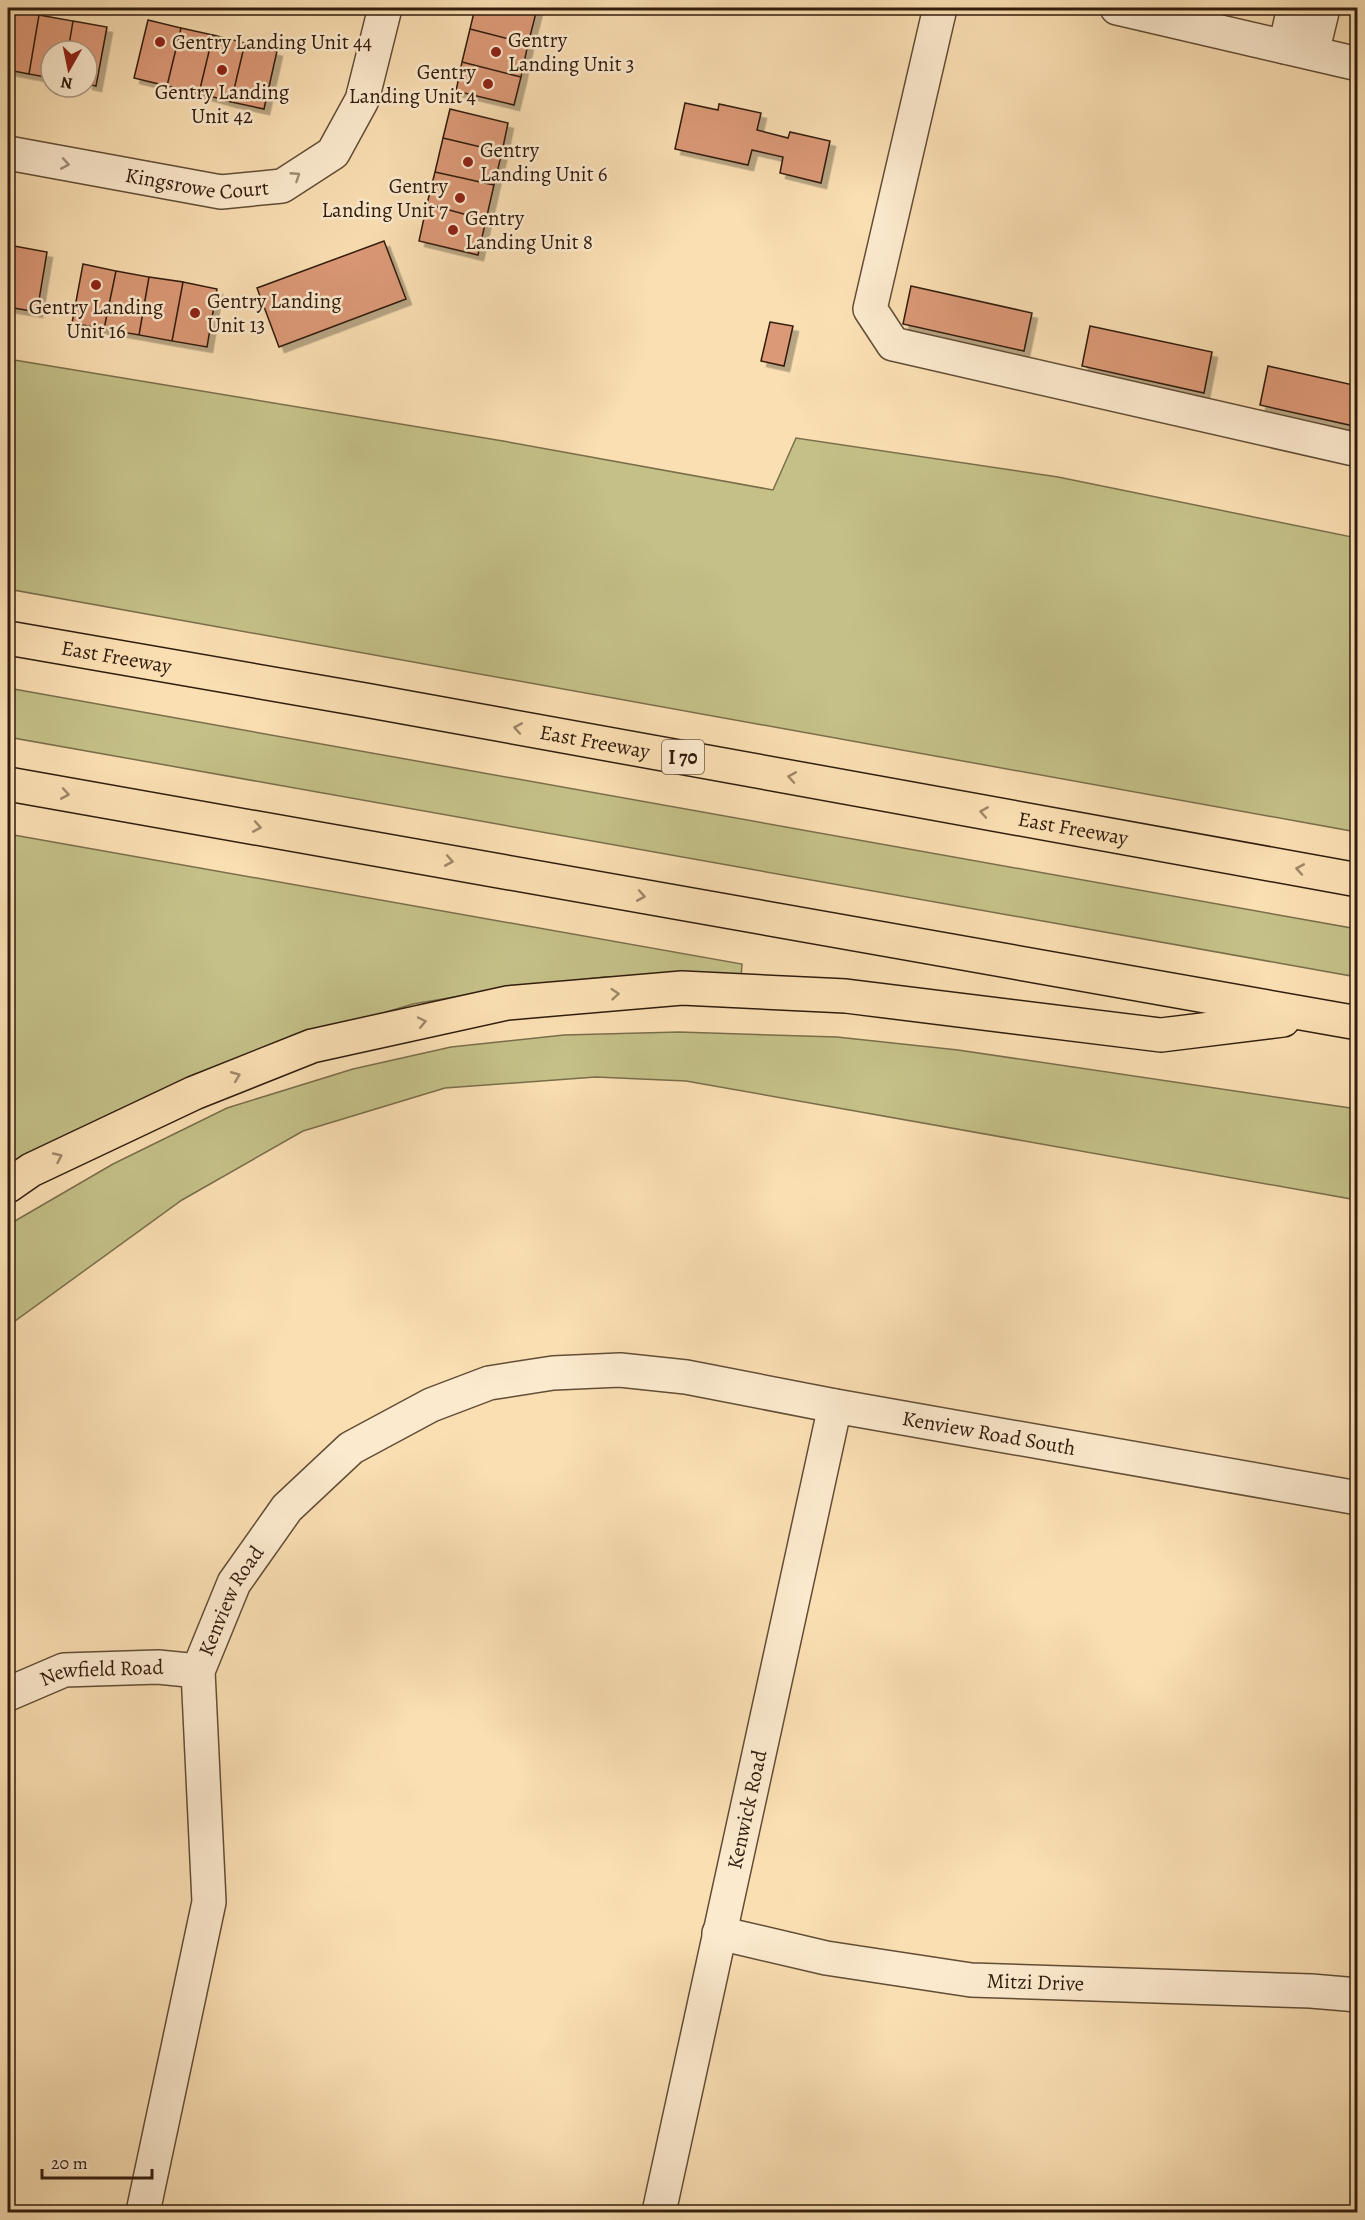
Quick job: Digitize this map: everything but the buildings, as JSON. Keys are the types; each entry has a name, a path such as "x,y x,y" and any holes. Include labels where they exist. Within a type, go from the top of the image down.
{"highway":[{"name":"East Freeway","path":"8,638 354,698 1358,880"},
{"path":"8,784 1358,1023"},
{"path":"8,1186 31,1170 194,1093 312,1046 507,1003 682,988 834,995 1161,1035 1317,1016"}],"street":[{"name":"Kingsrowe Court","path":"8,153 221,192 282,186 333,153 362,100 385,8"},
{"path":"940,8 870,309 893,344 1358,450"},
{"path":"1117,8 1358,64"},
{"path":"1294,8 1298,50"},
{"path":"1298,50 1323,8"},
{"name":"Kenview Road South","path":"620,1370 686,1377 835,1406 1358,1498"},
{"name":"Kenview Road","path":"143,2212 208,1902 198,1671 234,1583 287,1508 351,1448 431,1405 489,1383 553,1373 620,1370"},
{"name":"Kenwick Road","path":"659,2212 835,1406"},
{"name":"Newfield Road","path":"8,1694 63,1670 158,1667 198,1671"},
{"name":"Mitzi Drive","path":"719,1933 826,1958 971,1980 1311,1991 1358,1995"}],"shaded area":[{"path":"8,359 503,441 773,490 796,438 1058,477 1357,538 1357,832 8,589"},
{"path":"8,688 1357,929 1357,977 8,737"},
{"path":"8,834 742,964 741,978 605,977 508,988 413,1004 312,1034 193,1075 95,1124 8,1174"},
{"path":"679,1032 837,1037 958,1050 1357,1109 1357,1200 686,1081 596,1077 445,1088 303,1131 182,1200 8,1326 8,1225 113,1164 227,1108 353,1069 451,1047 564,1035"}],"place":[{"name":"Gentry Landing Unit 44","path":"160,42"},
{"name":"Gentry Landing Unit 3","path":"496,52"},
{"name":"Gentry Landing Unit 42","path":"222,70"},
{"name":"Gentry Landing Unit 4","path":"488,84"},
{"name":"Gentry Landing Unit 6","path":"468,162"},
{"name":"Gentry Landing Unit 7","path":"460,198"},
{"name":"Gentry Landing Unit 8","path":"453,230"},
{"name":"Gentry Landing Unit 16","path":"96,285"},
{"name":"Gentry Landing Unit 13","path":"195,313"}]}
